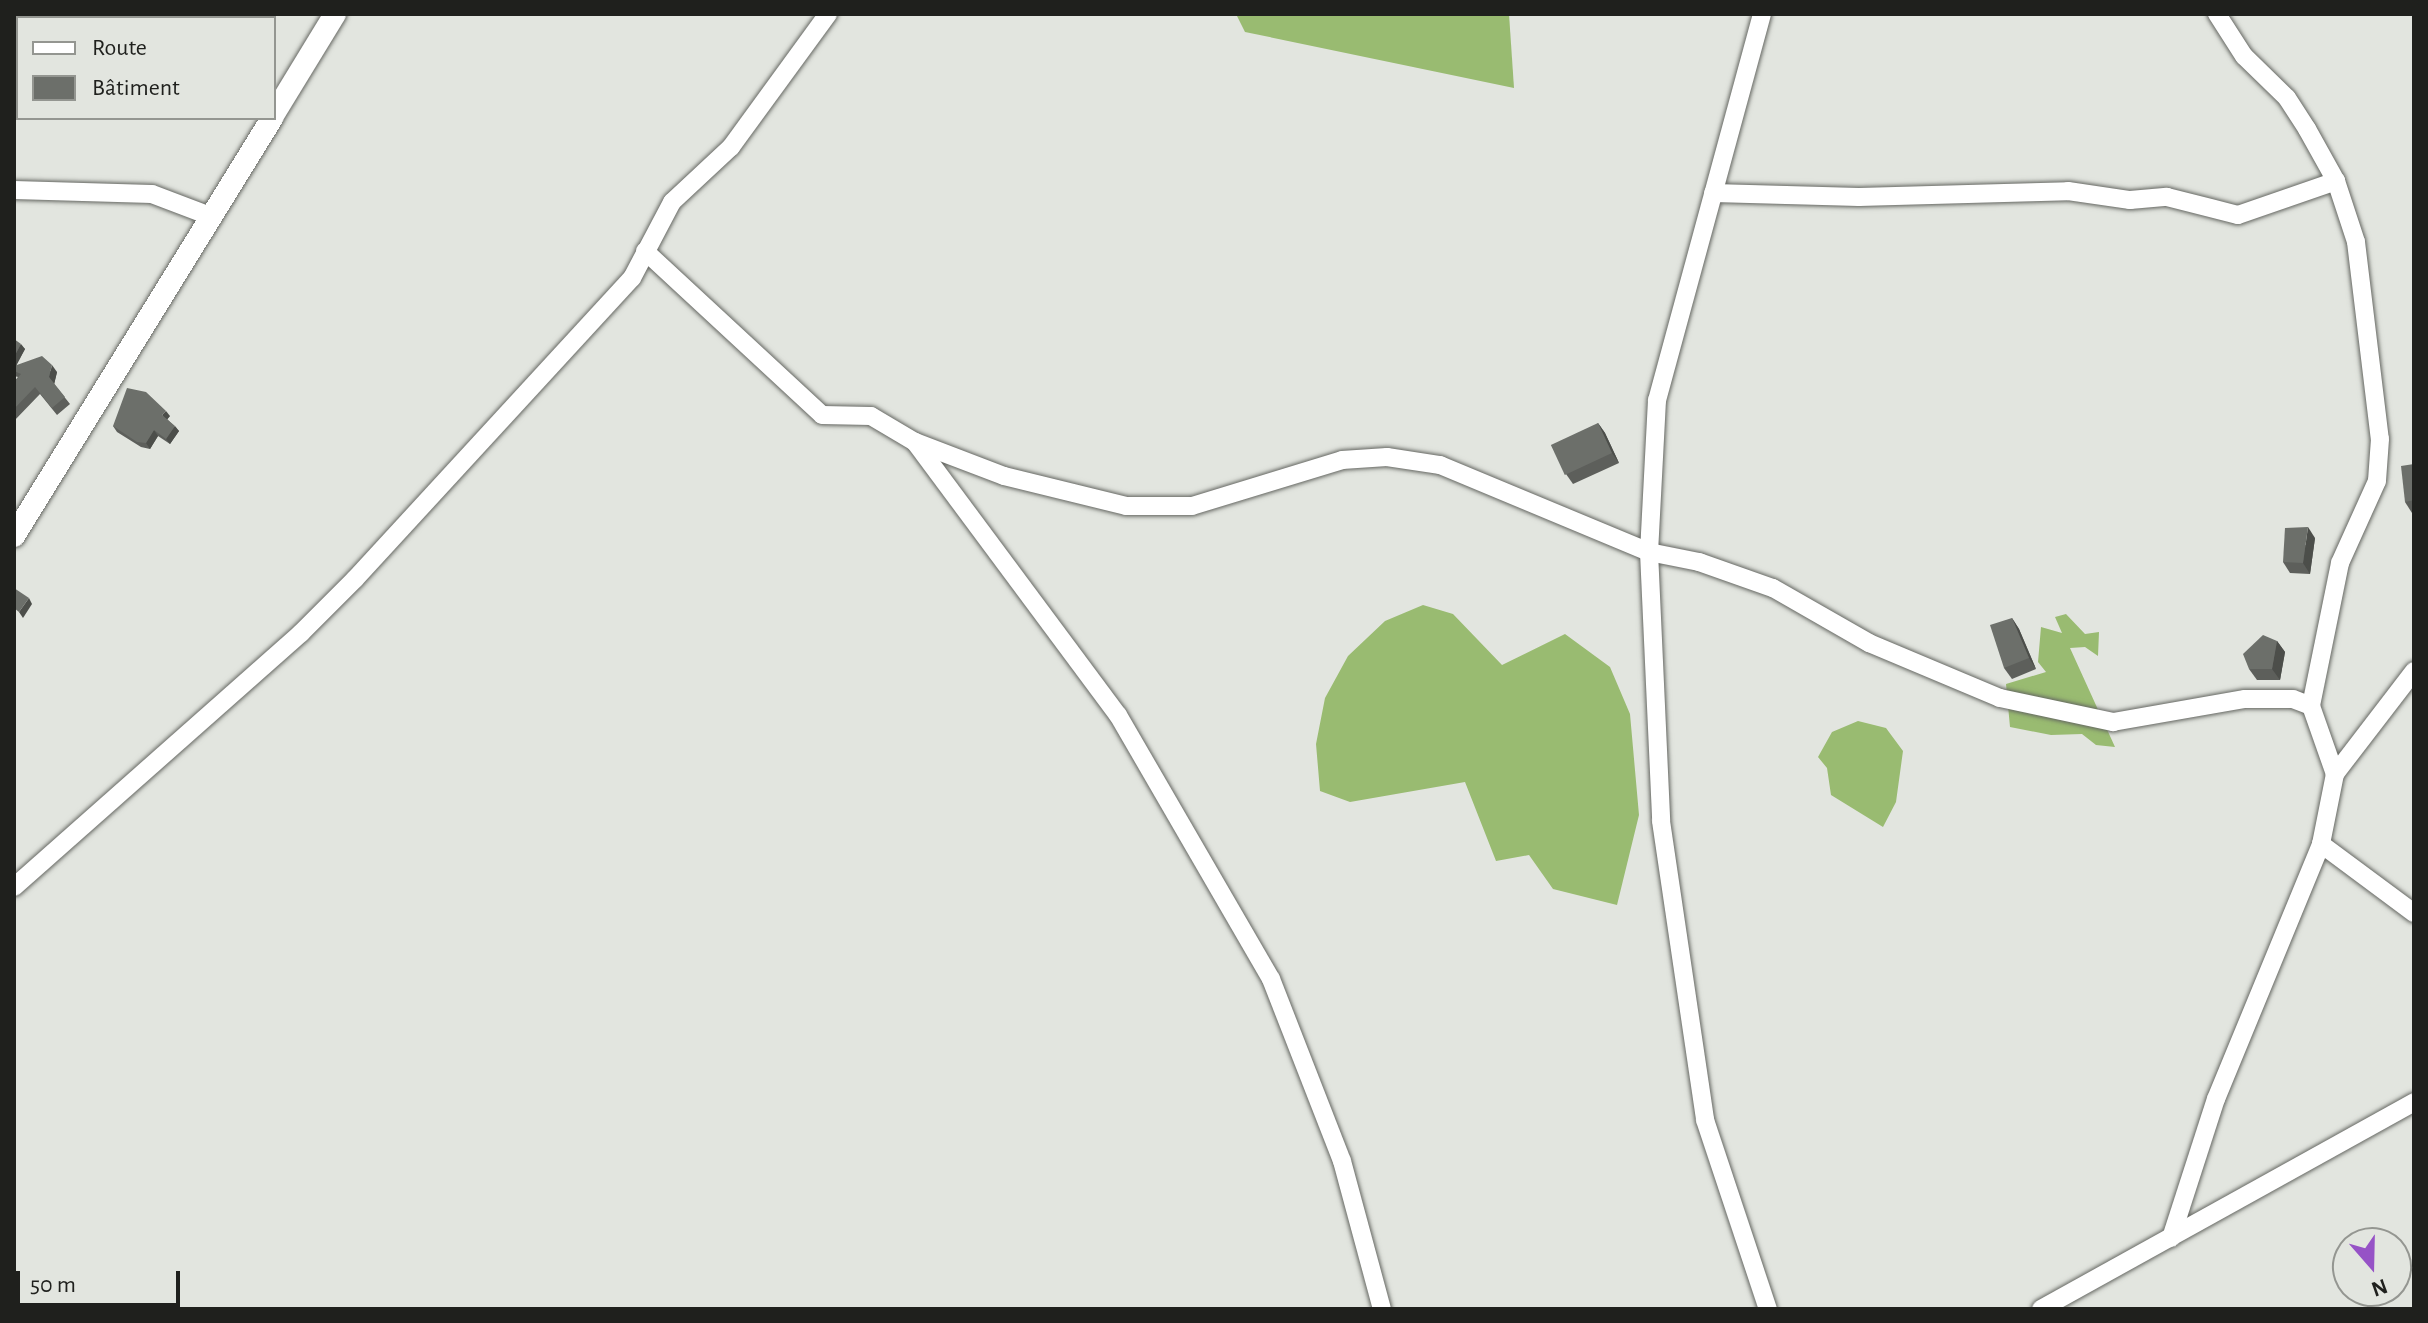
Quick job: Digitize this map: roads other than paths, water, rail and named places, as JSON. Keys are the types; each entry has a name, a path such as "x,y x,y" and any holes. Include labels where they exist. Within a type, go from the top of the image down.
{"street":[{"path":"276,111 335,14"},
{"path":"14,887 290,644 355,579 613,299 672,202 731,147 828,14"},
{"path":"1762,14 1657,400 1649,552 1661,821 1705,1120 1768,1309"},
{"path":"2217,14 2244,56 2287,98 2336,181 2356,242 2380,439 2377,481 2340,563 2311,706 2335,774"},
{"path":"14,536 270,120"},
{"path":"1713,193 1859,197 2068,191 2130,200 2167,197 2238,215 2336,181"},
{"path":"14,190 152,194 210,216"},
{"path":"645,251 822,415 871,416 915,442 1004,476 1126,506 1192,506 1342,460 1387,457 1440,465 1649,552 1699,562 1773,588 1869,643 2000,698 2113,722 2245,699 2293,699 2311,706"},
{"path":"915,442 1118,715 1271,979 1342,1161 1382,1309"},
{"path":"2171,1238 2216,1099 2321,844 2335,774 2414,671"},
{"path":"2321,844 2414,913"},
{"path":"2041,1309 2060,1294 2171,1238 2414,1102"}]}
